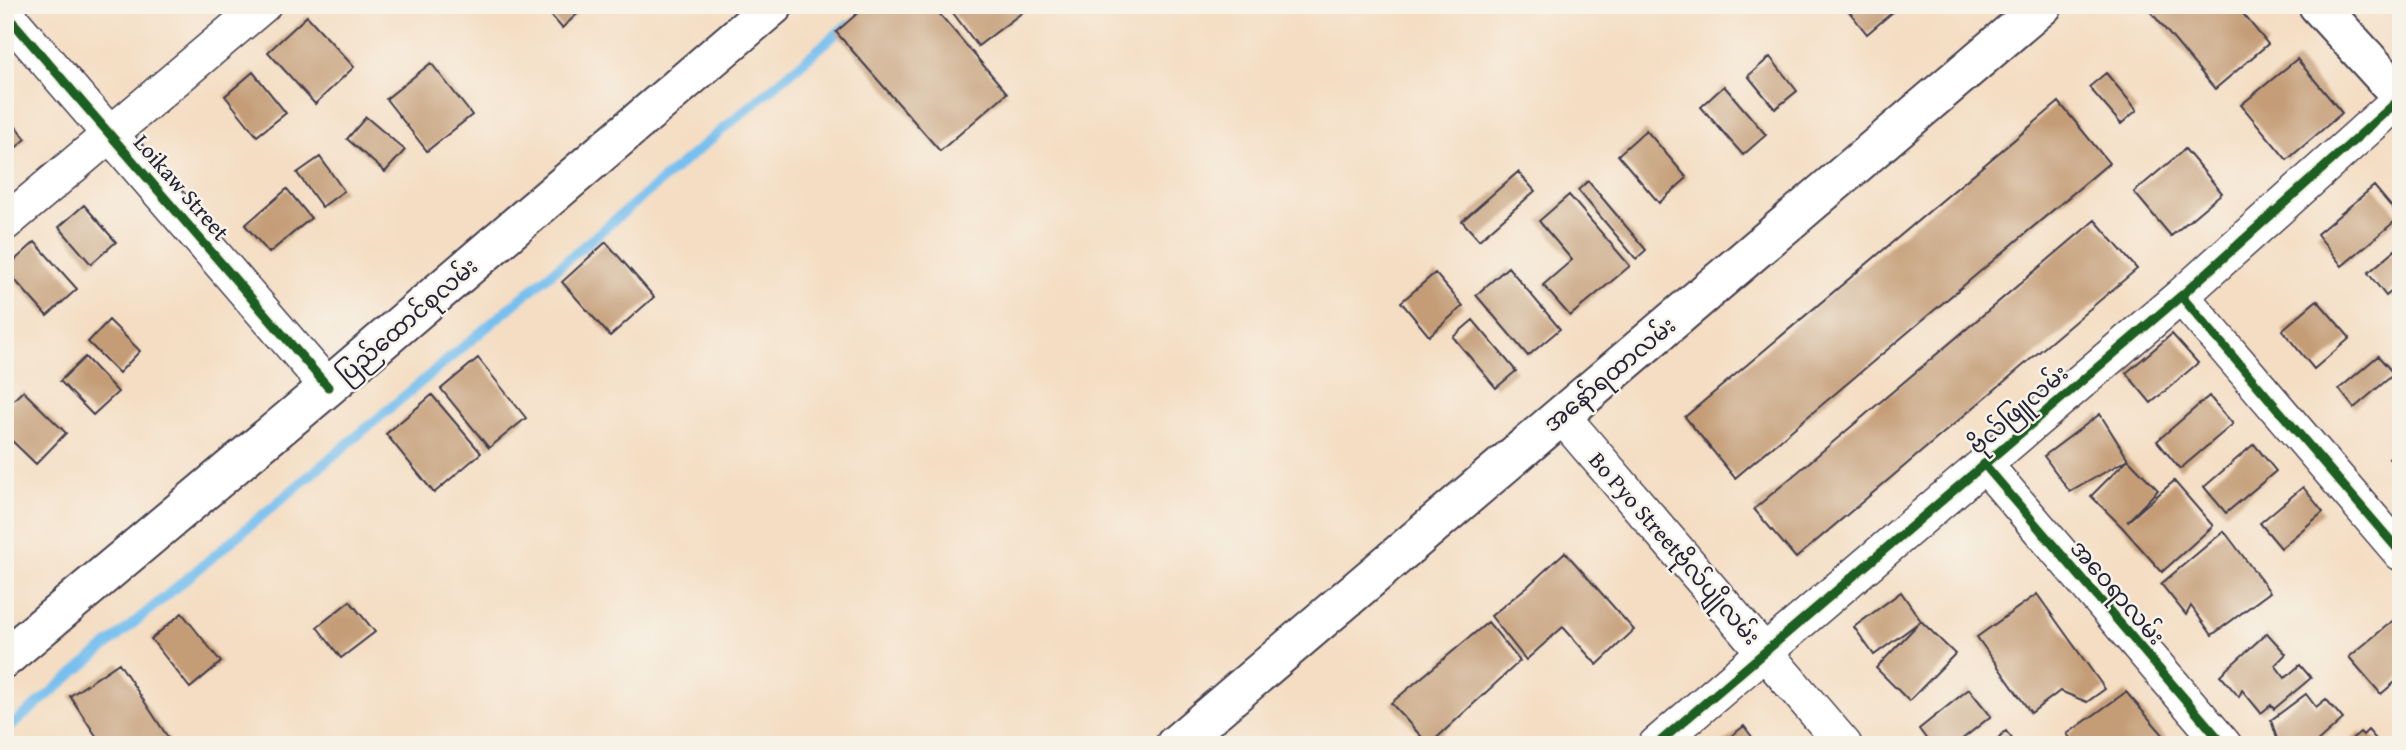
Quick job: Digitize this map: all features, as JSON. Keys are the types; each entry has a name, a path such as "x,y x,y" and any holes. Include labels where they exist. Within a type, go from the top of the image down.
{"main road":[{"name":"ပြည်ထောင်စုလမ်း","path":"5,658 328,387 774,5"},
{"name":"အနော်ရထာလမ်း","path":"1175,745 2043,5"},
{"path":"2318,5 2401,97"}],"street":[{"path":"5,223 263,5"},
{"name":"Loikaw Street","path":"5,13 328,387"},
{"name":"ဗိုလ်ဖြူလမ်း","path":"1656,745 2181,296 2401,97"},
{"path":"2181,296 2401,553"},
{"name":"Bo Pyo Streetဗိုလ်ပျိုလမ်း","path":"1561,415 1844,745"},
{"name":"အဝေရာလမ်း","path":"1984,464 2224,745"}],"building":[{"path":"542,5 587,5 562,28"},
{"path":"867,5 932,5 1007,93 940,151 836,32"},
{"path":"947,5 1032,5 978,46"},
{"path":"1844,5 1901,5 1867,34"},
{"path":"2145,5 2236,5 2268,44 2215,89"},
{"path":"307,16 354,67 315,104 268,52"},
{"path":"1770,57 1797,91 1775,109 1748,76"},
{"path":"2297,59 2342,113 2287,160 2241,105"},
{"path":"431,63 472,115 427,151 386,99"},
{"path":"253,72 286,113 257,136 225,96"},
{"path":"2106,73 2137,110 2121,124 2089,87"},
{"path":"1724,86 1766,135 1743,155 1701,107"},
{"path":"2059,102 2109,163 1735,478 1685,417"},
{"path":"5,114 26,139 5,157"},
{"path":"366,117 405,150 385,172 347,139"},
{"path":"1646,130 1687,178 1659,203 1618,155"},
{"path":"2185,149 2222,193 2171,236 2134,192"},
{"path":"320,157 344,191 322,207 297,173"},
{"path":"1518,172 1535,191 1479,240 1462,221"},
{"path":"1588,181 1646,250 1636,259 1578,190"},
{"path":"2374,186 2400,217 2342,266 2317,234"},
{"path":"287,189 311,218 269,253 245,225"},
{"path":"1569,195 1630,266 1570,316 1543,285 1572,260 1539,221"},
{"path":"84,205 116,242 91,264 59,227"},
{"path":"2095,220 2137,269 1796,558 1754,509"},
{"path":"35,242 77,289 47,316 5,269"},
{"path":"606,242 654,297 610,336 562,282"},
{"path":"2395,250 2401,257 2401,283 2386,296 2368,273"},
{"path":"1508,267 1560,329 1528,356 1476,295"},
{"path":"1435,273 1463,306 1429,336 1401,302"},
{"path":"2317,300 2350,338 2314,369 2282,330"},
{"path":"109,320 140,351 119,373 88,342"},
{"path":"1473,320 1516,371 1496,388 1453,337"},
{"path":"2172,334 2198,363 2151,403 2126,373"},
{"path":"2378,356 2394,374 2354,408 2339,389"},
{"path":"85,357 118,392 93,415 60,381"},
{"path":"478,358 526,418 489,448 441,389"},
{"path":"23,391 66,433 36,464 5,434 5,408"},
{"path":"432,395 481,453 434,493 386,434"},
{"path":"2209,396 2233,424 2180,469 2157,441"},
{"path":"2100,414 2128,459 2070,492 2044,456"},
{"path":"2254,444 2276,471 2226,513 2204,487"},
{"path":"2401,448 2401,473 2389,458"},
{"path":"2128,459 2158,490 2127,522 2174,481 2213,526 2162,572 2091,496"},
{"path":"2303,487 2323,512 2281,548 2260,523"},
{"path":"2224,531 2270,592 2212,635 2191,606 2186,615 2161,584"},
{"path":"1565,552 1634,630 1597,665 1563,627 1526,660 1491,616"},
{"path":"1901,592 1921,621 1874,655 1854,627"},
{"path":"2037,594 2105,689 2087,702 2060,691 2031,713 1977,637"},
{"path":"350,601 375,632 341,658 317,627"},
{"path":"182,613 221,662 190,688 151,639"},
{"path":"2396,618 2401,623 2401,677 2381,694 2349,657"},
{"path":"1921,621 1955,654 1909,701 1876,668"},
{"path":"1488,622 1520,661 1429,745 1391,703"},
{"path":"2267,633 2286,654 2275,665 2285,678 2300,665 2311,678 2274,709 2271,705 2261,713 2242,690 2239,697 2220,675"},
{"path":"119,663 173,745 102,745 70,696"},
{"path":"1969,689 1991,716 1955,745 1931,745 1919,729"},
{"path":"2126,692 2172,745 2075,745 2067,734"},
{"path":"2306,694 2316,707 2326,699 2343,719 2314,745 2279,745 2271,720"},
{"path":"1744,726 1758,745 1720,745"},
{"path":"2368,730 2381,745 2345,745 2360,732 2363,735"},
{"path":"2006,731 2017,745 1990,745"}],"waterway":[{"path":"5,731 847,25"}],"cycle path":[{"path":"5,13 328,387"},
{"path":"1656,745 2181,296 2401,98"},
{"path":"2181,296 2401,553"},
{"path":"1984,464 2224,745"}]}
